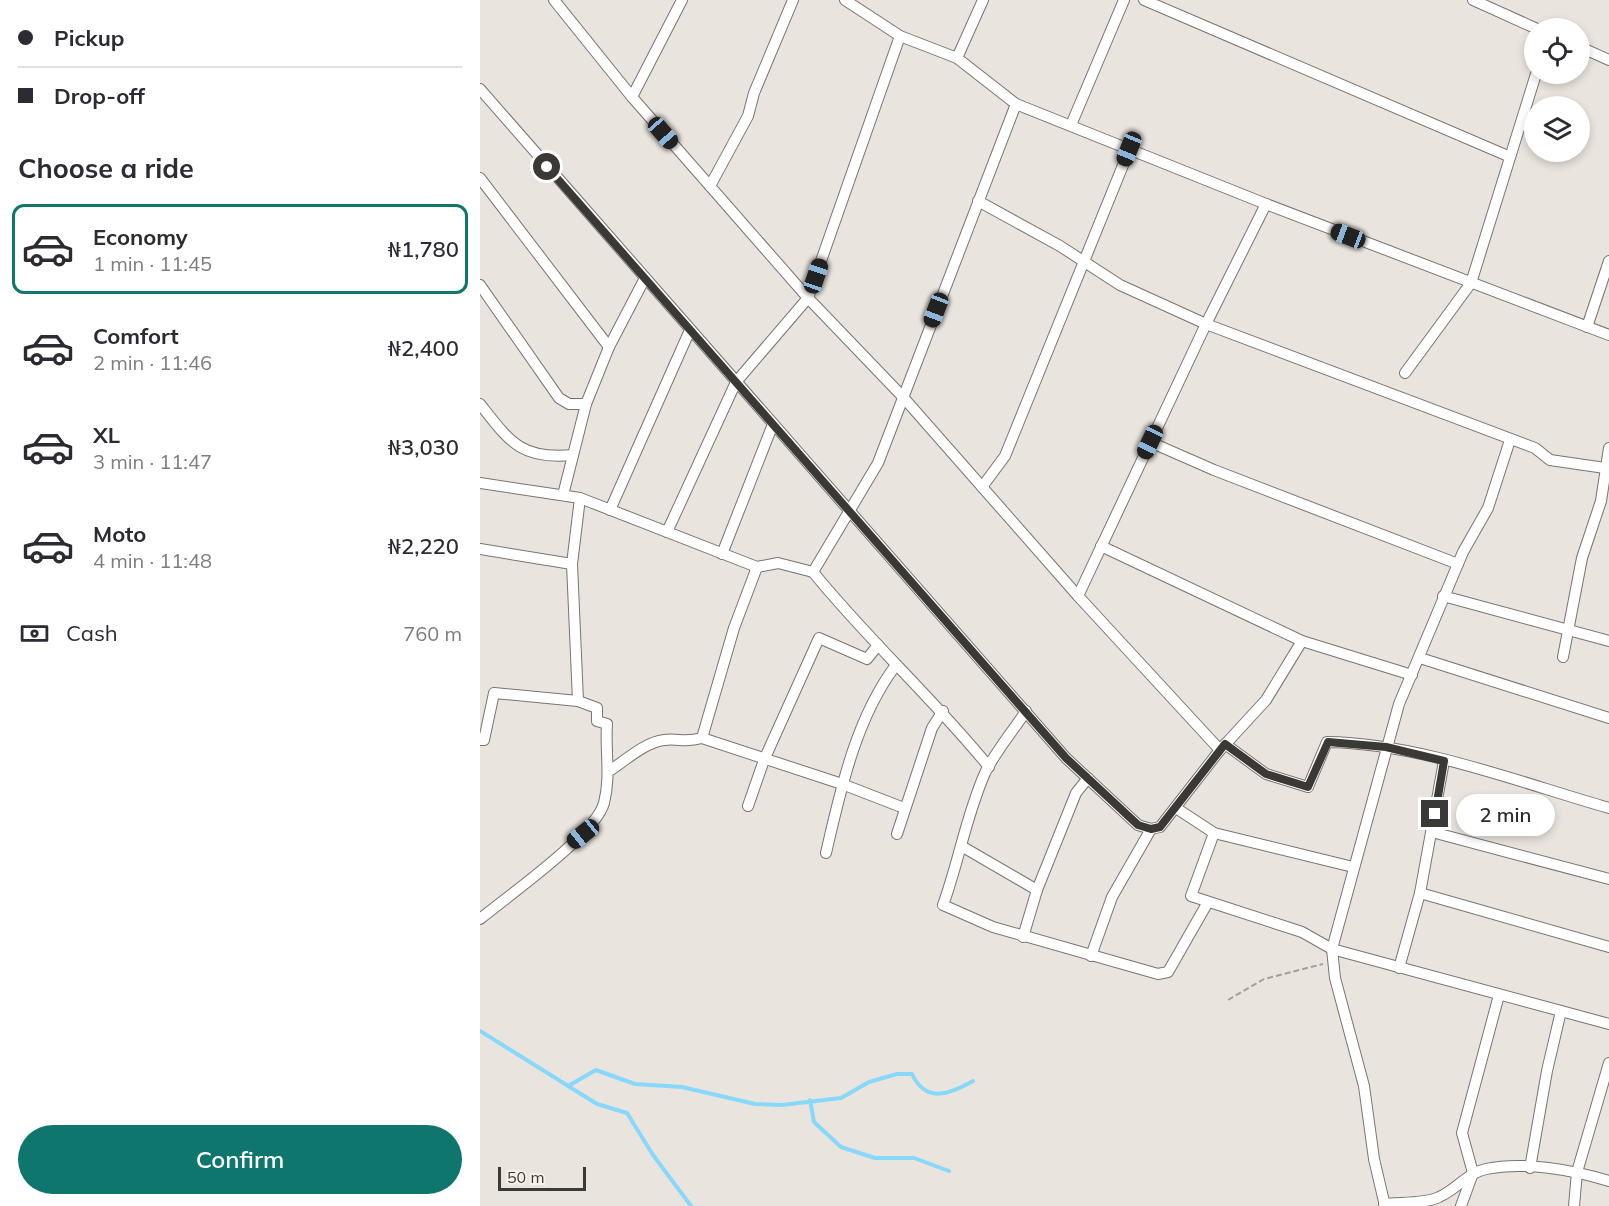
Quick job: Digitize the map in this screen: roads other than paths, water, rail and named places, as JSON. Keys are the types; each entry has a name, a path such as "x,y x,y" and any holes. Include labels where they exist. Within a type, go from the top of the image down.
{"street":[{"path":"554,0 632,97 808,298 903,397 1078,596 1222,747 1266,774 1308,787 1328,742 1386,747 1609,808"},
{"path":"632,97 682,0"},
{"path":"710,186 748,116 754,93 793,0"},
{"path":"957,58 983,0"},
{"path":"1071,125 1124,0"},
{"path":"1144,0 1508,156"},
{"path":"1473,0 1524,23"},
{"path":"847,1 900,36 957,58 1016,104 1471,284 1609,335"},
{"path":"667,532 736,382 808,298 900,36"},
{"path":"1590,51 1609,60"},
{"path":"1405,373 1471,284 1508,156 1533,84"},
{"path":"480,89 1026,711 1088,778 1138,825 1151,829 1160,827 1222,747 1266,700 1302,641"},
{"path":"813,572 851,512 878,463 1016,104"},
{"path":"982,487 1005,456 1130,148"},
{"path":"480,178 609,347"},
{"path":"978,201 1120,285 1206,324 1535,448 1550,460 1605,468"},
{"path":"1078,596 1206,324 1266,204"},
{"path":"1587,327 1609,261"},
{"path":"563,495 586,404 609,347 645,278"},
{"path":"480,285 559,398 569,404 586,404"},
{"path":"610,510 690,330"},
{"path":"480,404 509,441 522,449 554,457 573,455"},
{"path":"722,554 773,424"},
{"path":"1510,440 1488,508 1443,596 1420,658 1399,704 1332,949 1335,978 1364,1086 1374,1159 1384,1205 1438,1198 1473,1173 1487,1168 1530,1168 1577,1172 1609,1181"},
{"path":"1150,442 1214,470 1458,564"},
{"path":"1563,657 1570,631 1582,558 1605,501 1605,468 1609,448"},
{"path":"480,483 580,498 757,567 778,563 813,572 878,645 943,711 989,767"},
{"path":"578,701 572,564 580,498"},
{"path":"1101,546 1302,641 1412,675"},
{"path":"480,549 572,564"},
{"path":"702,738 734,628 757,567"},
{"path":"1443,596 1609,641"},
{"path":"748,806 764,760 819,639 867,659 878,645"},
{"path":"1420,658 1609,718"},
{"path":"826,853 842,784 869,710 896,664"},
{"path":"480,740 484,740 494,693 578,701 597,708 597,721 607,724 605,749 609,771 604,804 599,816 583,834 480,919"},
{"path":"897,834 932,728 943,711"},
{"path":"1026,711 989,767 963,834 963,847 943,905 1023,937 1158,974 1168,972 1208,902"},
{"path":"609,771 654,742 667,739 686,743 702,738 842,784 904,808"},
{"path":"1399,968 1420,893 1444,761"},
{"path":"1023,937 1037,890 1076,793 1088,778"},
{"path":"1176,808 1214,832 1353,867"},
{"path":"1091,956 1112,897 1151,829"},
{"path":"1214,832 1191,897 1302,932 1332,949 1609,1024"},
{"path":"1432,832 1609,879"},
{"path":"963,847 1037,890"},
{"path":"1420,893 1609,947"},
{"path":"1461,1206 1473,1173 1462,1133 1499,995"},
{"path":"1530,1168 1547,1071 1561,1011"},
{"path":"1574,1206 1577,1172 1609,1064"}],"waterway":[{"path":"480,1031 597,1104 627,1113 653,1155 691,1206"},
{"path":"568,1086 596,1070 635,1084 682,1087 755,1104 782,1105 841,1098 869,1082 897,1074 912,1074 924,1090 939,1094 956,1090 973,1081"},
{"path":"810,1100 814,1122 841,1147 875,1158 914,1158 949,1171"}]}
